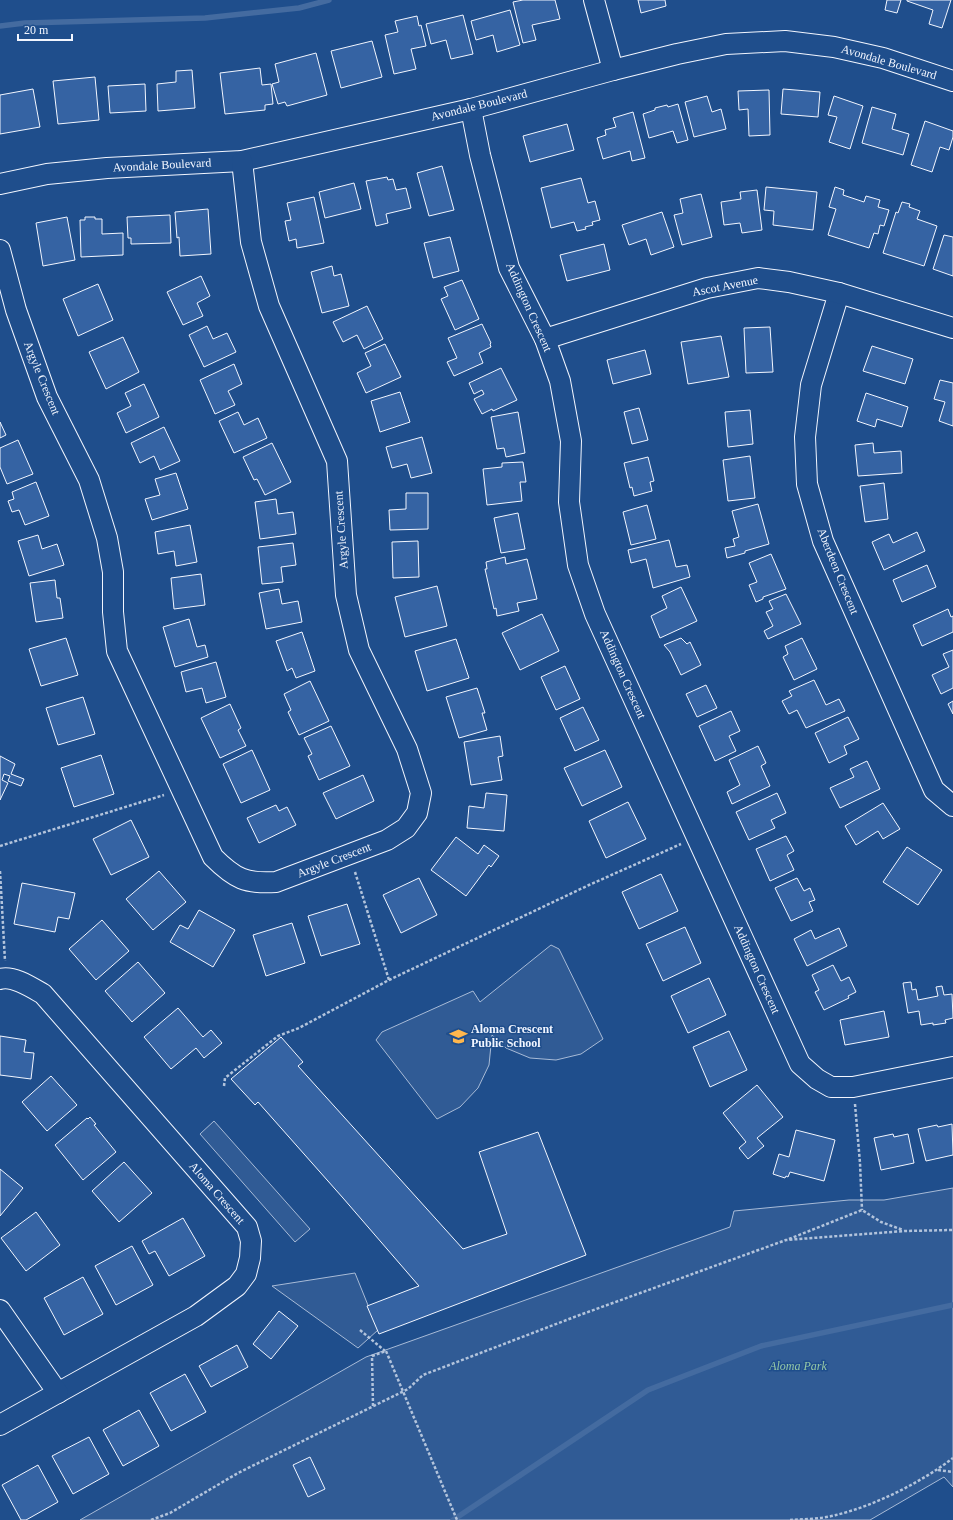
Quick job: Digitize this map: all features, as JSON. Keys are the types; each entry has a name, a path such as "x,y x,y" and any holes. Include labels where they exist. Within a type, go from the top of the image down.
{"street":[{"path":"594,0 613,70"},
{"name":"Avondale Boulevard","path":"0,184 47,174 107,168 242,161 471,109 613,70 677,54 726,44 785,41 834,47 883,58 953,81"},
{"name":"Addington Crescent","path":"471,109 480,155 509,268 545,340 560,381 571,441 569,502 578,565 595,614 800,1064 817,1079 831,1087 853,1087 953,1067"},
{"name":"Argyle Crescent","path":"0,250 16,310 47,397 89,480 107,538 113,572 113,612 117,651 213,857 227,871 246,881 261,883 276,882 387,840 406,828 417,813 421,793 407,749 359,650 346,595 337,461 269,306 251,242 242,161"},
{"name":"Ascot Avenue","path":"545,340 707,288 758,278 789,282 839,293 953,328"},
{"name":"Aberdeen Crescent","path":"839,293 811,385 805,437 807,484 823,542 934,790 953,806"},
{"name":"Aloma Crescent","path":"0,1425 196,1316 237,1286 246,1274 250,1258 251,1241 247,1227 43,994 24,983 3,978"},
{"path":"0,1310 58,1393"}],"path":[{"path":"0,846 182,789"},
{"path":"224,1086 225,1078 278,1036 299,1028 389,980 589,885 697,837"},
{"path":"350,854 389,980"},
{"path":"0,871 3,978"},
{"path":"853,1087 860,1163 862,1210"},
{"path":"862,1210 881,1222 905,1231"},
{"path":"150,1520 170,1513 238,1473 408,1389 423,1375 577,1316 786,1240 862,1210"},
{"path":"786,1240 905,1231 953,1230"},
{"path":"360,1330 386,1351 457,1520"},
{"path":"373,1406 372,1356 386,1351"},
{"path":"790,1520 835,1516 875,1502 938,1470 953,1458"},
{"path":"938,1470 953,1472"}],"shaded area":[{"path":"551,945 559,949 603,1039 581,1054 556,1060 530,1058 506,1048 492,1035 489,1065 478,1088 460,1107 437,1119 376,1040 382,1032 473,991 480,1002"},
{"path":"214,1121 310,1229 295,1242 200,1134"},
{"name":"Aloma Park","path":"953,1188 953,1487 944,1477 870,1520 80,1520 366,1357 730,1227 734,1211 849,1200 884,1200"},
{"path":"355,1273 378,1330 358,1348 272,1286"}],"building":[{"path":"523,0 555,0 560,19 532,25 536,40 523,43 513,2"},
{"path":"638,0 665,0 666,6 641,13"},
{"path":"887,0 901,0 897,13 885,10"},
{"path":"907,0 951,0 942,28 929,24 933,10"},
{"path":"510,10 520,45 497,52 493,35 476,40 471,21"},
{"path":"463,15 473,54 451,59 446,40 431,44 426,24"},
{"path":"417,16 419,26 421,25 426,46 411,49 416,69 394,74 385,35 398,32 395,21"},
{"path":"372,41 382,77 341,88 331,51"},
{"path":"316,53 327,95 287,106 285,102 278,104 272,84 279,82 275,64"},
{"path":"260,68 262,85 271,84 273,104 265,105 265,110 225,114 220,73"},
{"path":"192,70 195,108 158,111 157,84 176,82 176,71"},
{"path":"95,77 99,120 58,124 53,81"},
{"path":"145,84 146,111 110,113 108,86"},
{"path":"33,89 40,127 0,134 0,95"},
{"path":"783,89 820,92 818,117 781,114"},
{"path":"769,90 770,135 749,136 748,109 739,110 738,91"},
{"path":"707,96 712,112 721,109 726,129 694,137 685,102"},
{"path":"834,96 863,106 850,149 829,142 837,117 828,115"},
{"path":"678,104 688,140 677,143 673,131 649,138 643,114 655,110 655,108 667,105 668,107"},
{"path":"872,107 896,114 892,129 909,134 903,155 862,143"},
{"path":"633,112 645,158 632,161 630,151 603,159 597,138 606,135 605,130 616,127 613,118"},
{"path":"925,121 953,131 953,137 949,150 940,147 932,172 911,165"},
{"path":"567,124 574,150 530,162 523,136"},
{"path":"442,166 454,210 429,216 417,173"},
{"path":"387,177 388,180 393,179 396,190 406,188 411,208 386,214 388,223 376,226 366,181"},
{"path":"581,178 588,203 595,201 600,220 592,222 593,225 585,227 586,229 577,231 574,222 551,228 541,188"},
{"path":"354,183 361,209 325,218 319,192"},
{"path":"766,187 817,192 813,230 773,225 774,211 764,210"},
{"path":"835,187 844,190 843,195 864,202 866,196 880,200 878,207 889,210 884,226 880,225 878,234 874,233 869,248 828,235 836,209 829,207"},
{"path":"757,190 762,230 742,233 740,223 724,225 721,202 741,199 740,192"},
{"path":"701,194 712,237 682,245 674,215 683,213 680,199"},
{"path":"314,197 324,243 297,248 296,239 289,241 285,221 291,220 287,203"},
{"path":"902,202 910,204 909,207 920,211 917,219 937,226 924,266 883,253 896,212 898,213"},
{"path":"208,209 211,254 180,256 175,212"},
{"path":"662,212 674,247 651,255 646,239 629,245 622,225"},
{"path":"170,215 171,243 131,244 131,238 128,238 127,217"},
{"path":"67,217 75,260 43,266 36,223"},
{"path":"85,217 102,219 102,234 123,233 123,255 81,257 80,220 85,220"},
{"path":"944,235 953,237 953,276 933,269"},
{"path":"450,237 459,271 433,278 424,243"},
{"path":"604,244 610,270 567,281 560,255"},
{"path":"332,266 334,276 341,274 349,306 322,313 311,272"},
{"path":"201,276 210,296 197,303 203,316 183,325 167,292"},
{"path":"462,280 479,319 455,330 441,299 448,296 444,287"},
{"path":"98,284 113,320 78,336 63,299"},
{"path":"367,306 383,339 364,349 357,335 343,342 333,322"},
{"path":"482,324 491,343 491,347 479,353 483,363 454,376 447,362 457,358 448,338"},
{"path":"207,326 213,339 227,333 236,352 204,367 189,335"},
{"path":"770,327 773,372 746,373 744,328"},
{"path":"721,336 729,377 688,384 681,342"},
{"path":"123,337 139,372 106,389 89,352"},
{"path":"385,344 401,377 366,393 357,373 371,366 365,353"},
{"path":"872,346 913,359 905,384 863,371"},
{"path":"645,350 651,374 613,384 607,360"},
{"path":"234,364 242,384 228,391 235,405 215,414 200,380"},
{"path":"501,368 517,400 493,411 492,409 482,414 474,399 484,394 482,390 474,394 469,383"},
{"path":"940,380 953,383 953,426 939,421 945,402 934,399"},
{"path":"144,384 159,417 126,433 117,413 131,406 125,393"},
{"path":"400,392 410,422 380,432 371,401"},
{"path":"866,393 908,407 902,427 877,419 875,427 857,421"},
{"path":"639,408 648,440 632,444 624,412"},
{"path":"750,410 753,444 728,447 725,412"},
{"path":"238,412 244,425 258,418 267,438 234,453 219,421"},
{"path":"518,412 525,453 506,457 504,448 497,449 491,417"},
{"path":"0,422 6,435 0,438"},
{"path":"164,427 180,461 160,470 154,456 140,463 131,443"},
{"path":"422,437 432,473 411,478 407,464 392,468 386,447"},
{"path":"18,440 33,474 7,484 0,467 0,448"},
{"path":"272,443 291,482 265,495 257,479 254,480 243,457"},
{"path":"873,443 874,453 901,451 902,473 858,476 855,445"},
{"path":"750,456 755,498 728,501 723,460"},
{"path":"648,457 654,481 650,482 652,491 634,496 632,487 630,488 624,463"},
{"path":"523,462 526,482 520,482 522,501 487,505 483,469 502,467 502,463"},
{"path":"176,473 188,509 152,520 145,499 160,495 155,479"},
{"path":"36,482 49,516 25,525 19,510 12,512 8,501 14,499 12,492"},
{"path":"884,483 888,519 865,522 860,486"},
{"path":"406,493 428,493 428,529 390,530 389,510 406,509"},
{"path":"276,499 278,514 293,512 296,534 260,539 255,502"},
{"path":"758,504 769,544 727,558 725,548 735,546 733,539 739,537 732,511"},
{"path":"647,505 656,539 631,545 623,512"},
{"path":"518,513 525,549 501,553 494,518"},
{"path":"190,525 197,562 176,566 174,551 158,554 155,532"},
{"path":"917,532 925,551 884,570 872,542 889,534 893,543"},
{"path":"38,535 42,549 57,544 64,565 29,576 18,541"},
{"path":"669,540 676,567 687,565 690,577 653,588 646,559 631,563 628,550"},
{"path":"418,541 419,577 393,578 392,542"},
{"path":"293,543 296,565 281,567 283,582 262,584 258,547"},
{"path":"771,554 786,589 763,597 763,599 756,602 749,585 757,582 749,563"},
{"path":"505,557 506,564 527,559 537,599 517,603 519,611 497,616 485,569 487,569 486,562"},
{"path":"927,565 936,587 902,602 893,580"},
{"path":"201,574 205,605 174,609 171,578"},
{"path":"55,580 57,598 60,598 63,618 36,622 30,583"},
{"path":"437,586 447,626 405,637 395,597"},
{"path":"681,587 697,621 660,638 651,616 667,608 662,596"},
{"path":"279,589 282,604 298,601 302,622 266,629 259,593"},
{"path":"786,594 801,624 768,639 764,631 773,626 766,612 773,609 769,601"},
{"path":"948,609 951,617 953,616 953,632 922,646 913,625"},
{"path":"542,614 559,651 520,670 502,633"},
{"path":"189,619 197,647 205,645 208,657 175,667 163,627"},
{"path":"302,632 315,671 296,678 292,668 287,671 276,641"},
{"path":"66,638 78,675 41,686 29,649"},
{"path":"681,638 687,644 690,642 701,665 681,675 670,652 664,645"},
{"path":"802,638 817,669 794,680 783,657 788,654 785,646"},
{"path":"456,639 469,678 427,691 415,651"},
{"path":"953,650 953,688 941,694 932,675 949,667 943,654"},
{"path":"216,662 226,697 206,703 202,688 186,692 181,672"},
{"path":"565,666 580,699 556,710 541,677"},
{"path":"814,680 826,705 839,699 845,711 806,728 797,710 789,714 782,701 792,696 789,691"},
{"path":"310,681 329,721 299,735 288,712 291,710 284,694"},
{"path":"706,685 717,708 697,717 686,694"},
{"path":"477,688 485,713 482,713 487,730 459,738 446,697"},
{"path":"83,697 95,734 58,745 46,708"},
{"path":"953,701 953,714 948,704"},
{"path":"230,704 241,728 238,730 246,746 220,758 201,718"},
{"path":"583,707 599,740 575,751 560,718"},
{"path":"731,711 740,731 729,736 736,751 715,761 699,726"},
{"path":"848,717 859,739 844,746 847,754 829,763 815,733"},
{"path":"331,726 350,766 319,780 308,756 312,754 304,738"},
{"path":"500,736 503,756 498,757 502,780 471,785 464,742"},
{"path":"758,746 766,763 761,766 770,786 732,804 727,792 740,785 729,760"},
{"path":"252,750 270,790 241,803 223,764"},
{"path":"605,750 622,787 582,806 564,768"},
{"path":"101,755 114,794 74,807 61,768"},
{"path":"0,756 15,764 11,774 24,779 21,786 8,781 10,776 4,774 2,780 8,783 0,800"},
{"path":"867,761 880,789 840,808 830,788 854,777 850,769"},
{"path":"363,775 374,801 336,819 323,793"},
{"path":"486,793 507,795 504,831 467,828 469,806 484,808"},
{"path":"777,793 786,813 771,820 775,828 749,840 736,812"},
{"path":"628,802 646,839 606,858 589,821"},
{"path":"883,803 900,829 883,839 878,831 856,845 845,826"},
{"path":"276,805 279,811 287,807 296,825 259,843 247,818"},
{"path":"131,820 149,857 111,875 93,839"},
{"path":"786,836 794,851 787,855 794,870 770,881 756,849"},
{"path":"456,837 478,854 484,845 499,856 491,867 489,865 466,896 431,870"},
{"path":"907,847 942,870 918,905 883,882"},
{"path":"159,871 186,902 153,930 126,899"},
{"path":"661,874 678,911 639,929 622,892"},
{"path":"419,878 437,915 401,933 383,895"},
{"path":"797,878 804,891 810,888 815,900 809,902 813,911 791,921 775,888"},
{"path":"22,883 75,893 69,919 58,917 55,932 14,924"},
{"path":"347,904 360,944 321,956 308,916"},
{"path":"199,910 235,930 213,967 170,942 180,925 188,929"},
{"path":"102,920 129,951 96,980 69,949"},
{"path":"292,923 305,963 266,976 253,935"},
{"path":"685,927 701,963 663,981 646,944"},
{"path":"839,928 847,946 807,966 794,939 811,930 815,939"},
{"path":"138,962 165,993 132,1022 105,991"},
{"path":"833,965 841,981 849,977 856,992 848,996 849,998 824,1010 815,992 819,990 812,975"},
{"path":"709,978 726,1015 688,1033 671,996"},
{"path":"911,982 912,990 916,989 918,1000 938,996 936,987 942,986 944,995 952,994 953,1018 945,1020 946,1023 921,1025 919,1011 908,1013 903,983"},
{"path":"178,1008 203,1037 211,1030 222,1043 204,1058 196,1048 171,1069 144,1037"},
{"path":"884,1011 889,1037 845,1045 840,1020"},
{"path":"729,1031 747,1070 710,1087 693,1047"},
{"path":"0,1036 26,1040 24,1052 34,1053 31,1079 0,1075"},
{"path":"281,1037 303,1062 298,1066 463,1249 507,1234 479,1152 538,1132 586,1255 379,1334 367,1306 419,1286 258,1102 255,1105 231,1079"},
{"path":"51,1076 77,1105 47,1131 22,1102"},
{"path":"757,1085 783,1117 757,1138 764,1146 748,1159 739,1148 746,1142 723,1113"},
{"path":"90,1117 96,1124 94,1125 116,1152 83,1180 55,1145"},
{"path":"952,1124 953,1155 926,1161 918,1129"},
{"path":"796,1130 835,1140 824,1181 790,1172 788,1177 786,1176 785,1178 773,1174 779,1154 789,1157"},
{"path":"893,1134 894,1137 908,1134 914,1163 881,1170 874,1138"},
{"path":"124,1162 152,1193 119,1222 92,1191"},
{"path":"0,1169 23,1188 0,1216"},
{"path":"36,1212 60,1245 26,1271 1,1238"},
{"path":"183,1218 205,1256 169,1276 155,1251 149,1254 142,1241"},
{"path":"132,1246 153,1285 116,1305 95,1266"},
{"path":"83,1277 103,1314 64,1335 44,1298"},
{"path":"279,1311 298,1326 271,1359 253,1344"},
{"path":"237,1345 248,1367 211,1387 199,1366"},
{"path":"185,1374 206,1412 171,1431 150,1393"},
{"path":"139,1410 159,1446 123,1466 103,1430"},
{"path":"89,1437 109,1474 73,1494 52,1456"},
{"path":"310,1457 325,1489 308,1497 293,1465"},
{"path":"38,1465 58,1502 26,1520 21,1520 2,1485"}],"waterway":[{"path":"0,26 25,23 205,18 299,8 329,0"},
{"path":"453,1520 648,1390 761,1346 953,1305"}],"place":[{"name":"Aloma Crescent Public School","path":"458,1036"}]}
